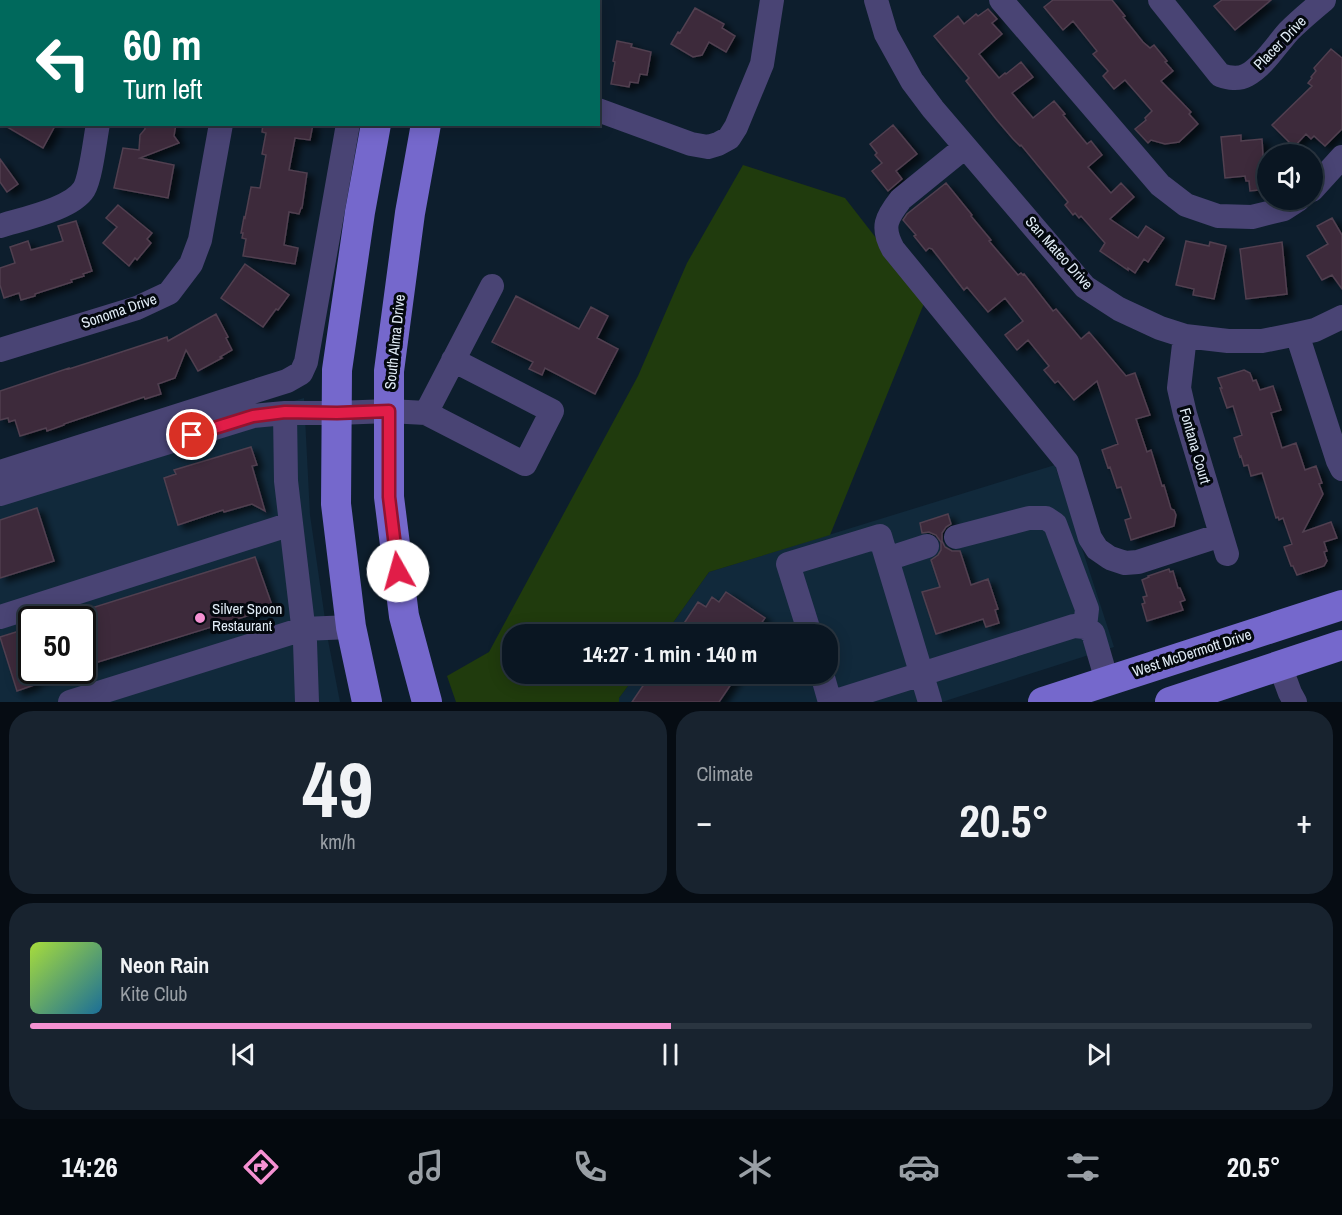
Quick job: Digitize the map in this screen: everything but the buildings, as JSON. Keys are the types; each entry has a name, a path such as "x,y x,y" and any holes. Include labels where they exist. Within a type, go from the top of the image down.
{"main road":[{"path":"367,702 351,627 336,504 337,370 360,212 376,126"},
{"name":"South Alma Drive","path":"426,126 410,213 389,371 389,497 404,616 428,702"},
{"name":"West McDermott Drive","path":"1043,702 1342,605"},
{"path":"1170,702 1342,645"}],"street":[{"path":"600,111 691,144 708,147 729,138 736,127 762,64 772,0"},
{"name":"San Mateo Drive","path":"876,0 886,34 912,81 933,110 1085,287 1119,309 1160,328 1185,336 1228,341 1262,340 1315,330 1342,317"},
{"path":"1001,0 1160,185 1186,205 1218,216 1252,217 1280,210"},
{"name":"Placer Drive","path":"1160,0 1220,75 1229,78 1238,78 1254,70 1290,30 1321,1"},
{"path":"0,226 65,205 76,199 85,187 98,126"},
{"name":"Sonoma Drive","path":"0,350 137,308 169,293 191,264 200,240 221,126"},
{"path":"0,472 288,381 301,373 306,362 348,126"},
{"name":"Fontana Court","path":"965,147 895,207 886,219 888,239 893,249 1067,462 1090,538 1097,549 1110,558 1125,563 1224,545 1179,388 1185,336"},
{"path":"1323,178 1342,157"},
{"path":"426,413 492,286"},
{"path":"1297,334 1342,469"},
{"path":"0,494 253,416 285,412 426,413 525,464 552,411 453,360"},
{"path":"285,412 286,481 303,629 307,702"},
{"path":"956,537 1029,518 1046,518 1055,524 1087,609 1085,627"},
{"path":"0,617 291,524"},
{"path":"807,624 788,564 880,536 930,702"},
{"path":"887,560 927,546"},
{"path":"826,684 832,702 1074,626 1085,627 1093,633 1107,681"},
{"path":"70,702 141,692 303,629 351,627"},
{"path":"1280,666 1295,702"}],"shaded area":[{"path":"304,398 310,515 328,640 340,702 0,702 0,488"},
{"path":"1055,465 1114,647 942,702 619,702 619,698 630,684 838,684 838,624 672,624 709,572"}],"green space":[{"path":"743,165 845,198 925,301 830,535 709,572 672,624 504,624 638,376 687,263"},
{"path":"502,628 502,684 630,684 619,698 619,702 456,702 447,676 489,652"}],"place":[{"name":"Silver Spoon Restaurant","path":"200,618"}],"route":[{"path":"192,435 253,416 285,412 389,411 389,497 398,571"}]}
